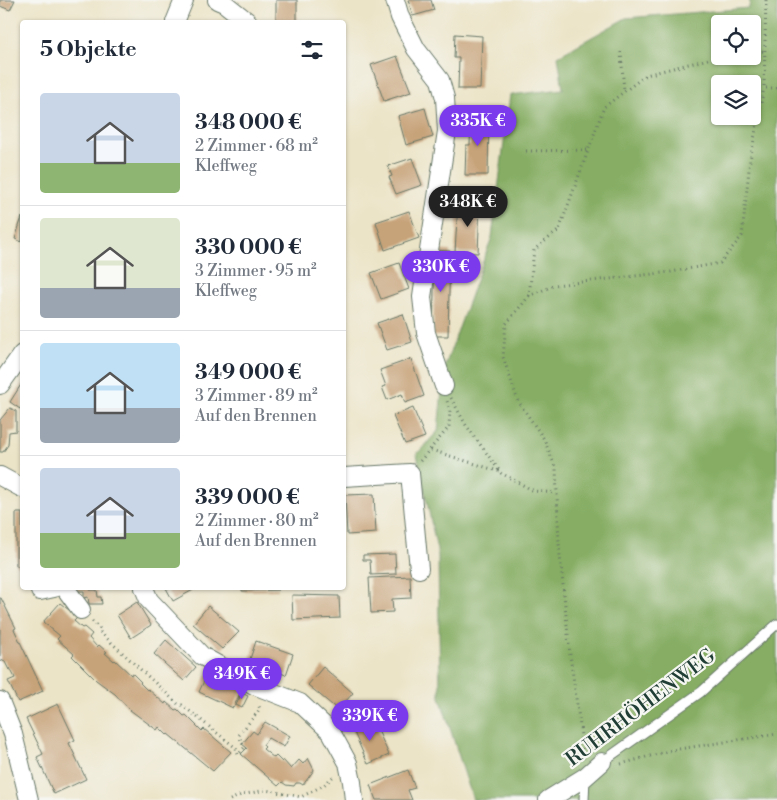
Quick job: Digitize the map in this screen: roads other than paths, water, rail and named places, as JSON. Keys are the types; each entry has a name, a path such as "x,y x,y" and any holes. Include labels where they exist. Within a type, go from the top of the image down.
{"street":[{"path":"176,20 184,0"},
{"path":"217,0 224,3 245,20"},
{"path":"395,0 400,17 416,49 440,80 445,98 447,130 422,297 426,333 444,386"},
{"path":"0,385 20,357"},
{"path":"346,477 410,473 419,568"},
{"path":"0,476 20,487"},
{"path":"67,590 82,610"},
{"path":"145,590 149,600 202,656 254,685 300,703 331,732 348,763 354,800"},
{"path":"0,701 13,734 29,800"},
{"name":"RUHRHÖHENWEG","path":"548,800 610,763"}],"lane":[{"name":"RUHRHÖHENWEG","path":"610,763 701,692 777,624"},
{"path":"584,777 584,800"}]}
